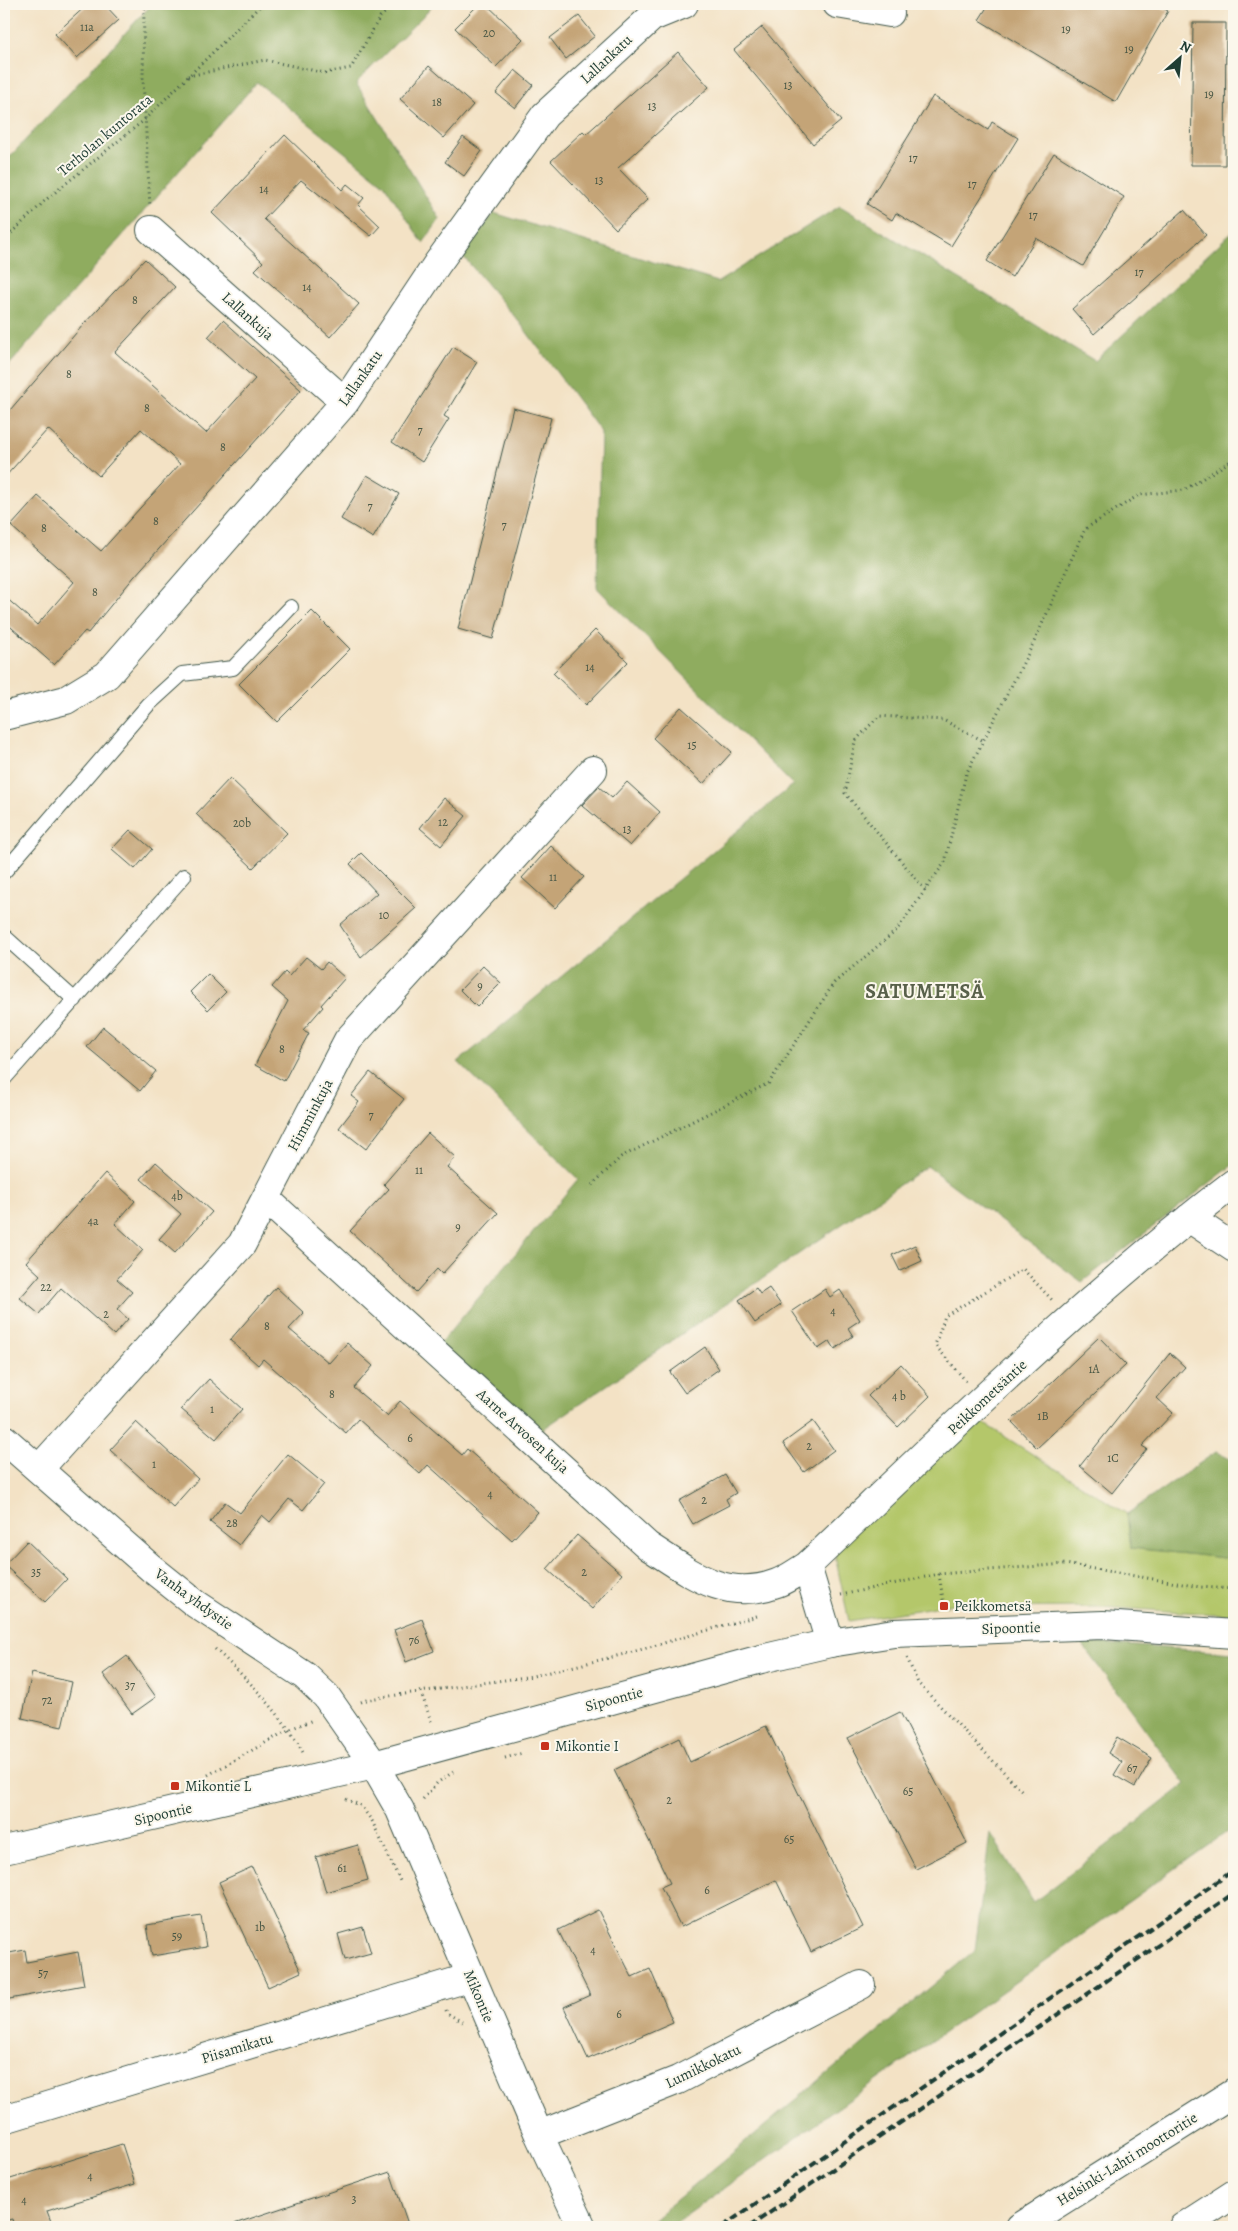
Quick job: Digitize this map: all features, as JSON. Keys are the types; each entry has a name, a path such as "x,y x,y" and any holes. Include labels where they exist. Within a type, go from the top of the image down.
{"main road":[{"name":"Lallankatu","path":"4,716 66,700 107,676 345,402 437,264 545,115 652,17 684,4"},
{"path":"837,4 890,13"},
{"name":"Lallankuja","path":"151,230 345,402"},
{"name":"Himminkuja","path":"40,1469 242,1244 348,1040 593,770"},
{"name":"Peikkometsäntie","path":"807,1566 1070,1318 1189,1218 1234,1183"},
{"name":"Aarne Arvosen kuja","path":"266,1199 648,1546 704,1582 741,1591 778,1583 807,1566"},
{"path":"1189,1218 1234,1248"},
{"name":"Vanha yhdystie","path":"4,1439 151,1568 189,1598 305,1676 326,1696 374,1765"},
{"path":"807,1566 830,1643"},
{"name":"Sipoontie","path":"4,1850 374,1765 761,1659 830,1643 894,1633 1103,1625 1234,1634"},
{"name":"Mikontie","path":"374,1765 400,1810 470,1977 539,2135 582,2227"},
{"name":"Piisamikatu","path":"4,2119 470,1977"},
{"name":"Lumikkokatu","path":"539,2135 678,2080 861,1985"},
{"name":"Helsinki-Lahti moottoritie","path":"1020,2227 1234,2092"},
{"path":"1183,2227 1234,2194"}],"lane":[{"path":"4,872 148,705 182,674 233,668 291,606"},
{"path":"4,1079 184,876"},
{"path":"4,936 75,1000"}],"path":[{"path":"148,4 144,9 143,78 151,230"},
{"name":"Terholan kuntorata","path":"4,240 48,198 145,119 262,4"},
{"path":"188,76 266,60 325,73 351,68 380,16 395,4"},
{"path":"592,1184 621,1157 769,1083 834,983 897,930 945,862 966,774 1034,642 1085,529 1139,495 1184,490 1234,459"},
{"path":"925,890 845,793 855,741 880,716 943,720 984,741"},
{"path":"983,1400 935,1345 945,1316 1023,1270 1070,1318"},
{"path":"818,1600 939,1574 1065,1564 1200,1587 1234,1590"},
{"path":"939,1574 944,1606"},
{"path":"205,1776 220,1770 290,1728 370,1699 533,1676 629,1653 711,1627 765,1614"},
{"path":"894,1633 918,1682 1024,1792"},
{"path":"207,1642 264,1696 290,1728 318,1778"},
{"path":"344,1798 361,1806 372,1821"}],"green space":[{"path":"152,4 435,4 356,83 440,219 423,243 384,184 257,82 4,371 4,163"},
{"path":"840,206 1095,361 1234,230 1234,1164 1082,1282 927,1166 530,1438 434,1351 578,1179 458,1062 793,785 597,588 601,432 520,323 462,255 494,213 718,282"},
{"path":"969,1414 1127,1514 1131,1548 1234,1559 1234,1615 1099,1607 973,1608 953,1604 849,1621 832,1542"},
{"path":"1216,1452 1234,1461 1234,1559 1131,1548 1127,1514"},
{"path":"1080,1642 1234,1653 1234,1827 670,2227 644,2227 975,1950 990,1833 1034,1902 1186,1784"}],"building":[{"path":"88,4 104,4 119,20 77,58 55,34"},
{"path":"479,4 486,4 523,39 496,67 455,28"},
{"path":"989,4 1156,4 1168,11 1116,102 979,20"},
{"path":"579,16 595,36 566,59 550,38"},
{"path":"1193,23 1226,23 1225,165 1191,165"},
{"path":"762,27 841,121 813,144 734,50"},
{"path":"678,52 709,87 618,168 648,199 616,229 551,161 583,131 586,134"},
{"path":"429,66 473,105 444,138 400,99"},
{"path":"515,70 533,85 515,108 496,93"},
{"path":"933,96 988,130 992,122 1018,138 951,246 896,213 892,220 867,204"},
{"path":"285,135 342,190 347,184 364,198 358,205 380,226 371,236 301,180 264,219 359,304 330,337 255,270 263,262 212,213"},
{"path":"463,137 482,151 464,176 445,162"},
{"path":"1054,153 1124,197 1083,266 1036,238 1012,277 987,261"},
{"path":"1184,210 1206,235 1094,334 1072,309"},
{"path":"145,259 175,287 115,352 206,433 255,379 208,337 223,320 301,390 134,577 88,633 85,631 54,665 4,621 4,596 37,625 74,582 11,526 38,496 101,551 180,464 141,429 99,476 48,429 4,478 4,417 83,325"},
{"path":"453,347 477,362 444,416 449,419 422,462 392,442"},
{"path":"513,408 551,418 493,639 458,629"},
{"path":"367,475 399,494 373,538 341,519"},
{"path":"312,611 350,649 277,722 239,684"},
{"path":"595,630 628,662 586,705 553,673"},
{"path":"681,707 732,752 703,784 653,738"},
{"path":"230,778 287,833 253,868 196,814"},
{"path":"627,782 660,812 630,846 582,805 599,787 612,798"},
{"path":"444,798 466,816 441,846 420,828"},
{"path":"130,830 152,849 135,869 112,849"},
{"path":"551,846 584,877 555,908 522,878"},
{"path":"361,853 416,908 361,957 340,925 377,893 350,864"},
{"path":"306,957 321,969 327,962 345,978 321,1005 323,1007 303,1030 309,1033 284,1081 255,1065 288,1001 272,987 285,972 289,976"},
{"path":"483,966 501,983 477,1007 460,990"},
{"path":"208,974 226,992 208,1010 190,992"},
{"path":"103,1027 156,1071 140,1091 87,1047"},
{"path":"370,1072 404,1099 366,1149 339,1128 359,1102 351,1096"},
{"path":"428,1133 455,1157 447,1167 498,1213 442,1274 437,1269 416,1292 350,1231 389,1189 384,1184"},
{"path":"156,1162 212,1212 175,1253 159,1239 181,1214 141,1179"},
{"path":"105,1173 135,1201 115,1224 143,1250 117,1279 132,1292 117,1309 128,1319 114,1335 61,1288 39,1314 20,1298 40,1275 26,1262"},
{"path":"915,1245 922,1261 900,1271 892,1255"},
{"path":"276,1287 304,1313 289,1329 329,1363 347,1343 373,1366 354,1388 387,1416 400,1401 462,1455 467,1449 538,1512 512,1540 428,1465 420,1474 358,1419 346,1433 263,1359 258,1365 230,1340"},
{"path":"756,1288 760,1294 769,1288 781,1305 755,1323 739,1300"},
{"path":"825,1289 830,1297 840,1290 860,1320 848,1328 853,1336 835,1349 830,1341 818,1349 792,1311"},
{"path":"1099,1337 1126,1365 1037,1448 1011,1421"},
{"path":"705,1347 719,1369 685,1393 670,1372"},
{"path":"1170,1353 1185,1367 1157,1398 1173,1413 1142,1446 1147,1449 1112,1493 1080,1466"},
{"path":"901,1364 930,1396 898,1427 868,1396"},
{"path":"209,1379 242,1409 216,1439 181,1409"},
{"path":"813,1421 834,1450 804,1472 783,1443"},
{"path":"136,1422 198,1479 173,1507 110,1450"},
{"path":"288,1454 324,1484 303,1510 289,1499 270,1522 262,1515 239,1545 210,1522 225,1502 240,1513"},
{"path":"725,1475 736,1493 726,1499 729,1505 693,1524 679,1501"},
{"path":"577,1535 622,1574 592,1609 547,1569"},
{"path":"27,1541 67,1579 45,1602 4,1565"},
{"path":"422,1619 434,1651 406,1662 394,1630"},
{"path":"127,1656 156,1697 132,1714 103,1674"},
{"path":"32,1673 72,1682 62,1727 22,1718"},
{"path":"900,1712 967,1843 916,1869 848,1738"},
{"path":"766,1726 863,1927 811,1952 776,1880 681,1927 661,1887 670,1883 614,1770 679,1738 690,1762"},
{"path":"1117,1737 1152,1758 1135,1787 1114,1775 1122,1762 1108,1753"},
{"path":"358,1845 368,1880 326,1892 316,1857"},
{"path":"252,1867 301,1972 268,1987 219,1882"},
{"path":"598,1910 632,1977 650,1969 673,2022 588,2059 564,2007 590,1995 558,1930"},
{"path":"201,1916 206,1947 152,1956 147,1925"},
{"path":"363,1927 371,1953 345,1960 338,1934"},
{"path":"25,1950 27,1962 78,1952 84,1985 4,2000 4,1954"},
{"path":"122,2144 135,2184 47,2211 53,2227 14,2227 12,2219 4,2221 4,2181"},
{"path":"390,2172 409,2227 235,2227 234,2224"}],"railway":[{"path":"722,2227 1234,1870"},
{"path":"749,2227 1234,1893"}],"place":[{"name":"Peikkometsä","path":"944,1606"},
{"name":"Mikontie I","path":"545,1746"},
{"name":"Mikontie L","path":"175,1786"}],"district":[{"name":"SATUMETSÄ","path":"925,991"}]}
